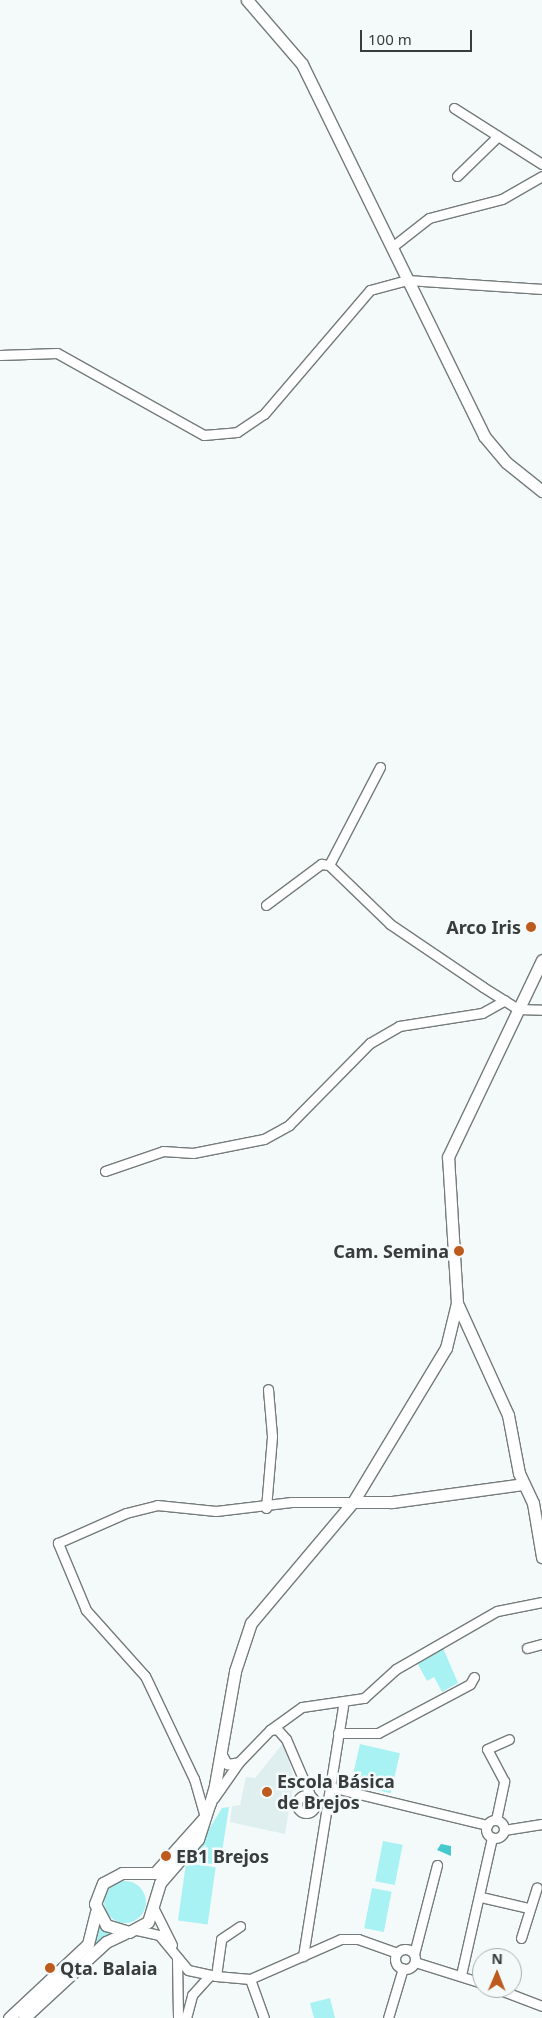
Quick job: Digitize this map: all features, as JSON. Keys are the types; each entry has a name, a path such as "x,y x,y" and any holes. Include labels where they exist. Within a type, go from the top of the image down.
{"street":[{"path":"247,0 302,64 484,436 507,463 542,491"},
{"path":"454,108 542,164"},
{"path":"457,176 498,136"},
{"path":"392,247 429,218 502,199 542,176"},
{"path":"0,355 57,353 204,436 237,432 264,414 370,290 408,280 542,289"},
{"path":"329,865 380,767"},
{"path":"266,905 321,864 329,865 390,924 518,1009 542,1010"},
{"path":"24,2018 106,1942 133,1931 154,1906 160,1883 187,1855 210,1803 221,1753 235,1671 251,1623 353,1502 440,1362 457,1303 448,1157 542,960"},
{"path":"105,1170 163,1152 192,1153 264,1138 289,1125 355,1056 384,1034 399,1026 482,1014 504,1000"},
{"path":"457,1303 508,1415 523,1484 538,1501 542,1557"},
{"path":"266,1508 272,1436 268,1389"},
{"path":"205,1816 194,1779 145,1676 86,1610 58,1543 126,1512 157,1505 216,1511 266,1508 291,1502 392,1502 523,1484"},
{"path":"210,1803 239,1762 270,1730 302,1707 364,1698 396,1669 497,1611 542,1602"},
{"path":"527,1648 542,1644"},
{"path":"338,1733 378,1734 470,1684 474,1677"},
{"path":"303,1956 343,1706"},
{"path":"270,1730 277,1729 286,1739 299,1777 315,1806 309,1813 300,1810 297,1801 299,1777"},
{"path":"330,1787 487,1825 496,1820 504,1780 487,1749 509,1739"},
{"path":"221,1753 227,1764 239,1762"},
{"path":"297,1801 310,1795"},
{"path":"9,2018 88,1944 103,1883 114,1875 147,1875 161,1869 205,1816"},
{"path":"496,1820 504,1830"},
{"path":"492,1837 504,1830 542,1824"},
{"path":"461,1975 481,1897 492,1837 487,1825"},
{"path":"388,2018 403,1968 414,1958 437,1865"},
{"path":"131,1874 145,1881 177,1959 178,2018"},
{"path":"521,1938 528,1908 538,1887"},
{"path":"481,1897 528,1908"},
{"path":"96,1910 106,1925 159,1935 188,1970 213,1976 250,1978 349,1938 397,1953 406,1949 414,1958 472,1979"},
{"path":"186,2018 192,1995 213,1976 221,1939 240,1926"},
{"path":"397,1953 396,1962 403,1968"},
{"path":"250,1978 264,2018"},
{"path":"521,1998 542,2006"}],"shaded area":[{"path":"443,1648 458,1683 442,1692 434,1677 427,1681 416,1661"},
{"name":"Escola Básica de Brejos","path":"284,1742 294,1780 285,1834 230,1822 232,1806 240,1805 246,1777 255,1778"},
{"path":"360,1744 400,1753 391,1793 351,1784"},
{"path":"229,1807 220,1865 189,1861 222,1808"},
{"path":"383,1841 403,1845 395,1885 375,1881"},
{"path":"441,1844 451,1846 451,1856 437,1850"},
{"path":"186,1863 216,1867 208,1925 178,1920"},
{"path":"125,1881 140,1887 146,1902 140,1917 125,1923 110,1917 104,1902 110,1887"},
{"path":"372,1888 392,1892 384,1932 364,1928"},
{"path":"99,1927 111,1934 15,2018 89,1948"},
{"path":"330,1998 335,2018 314,2018 310,2003"}],"place":[{"name":"Arco Iris","path":"531,927"},
{"name":"Cam. Semina","path":"459,1251"},
{"name":"Escola Básica de Brejos","path":"267,1792"},
{"name":"EB1 Brejos","path":"166,1856"},
{"name":"Qta. Balaia","path":"50,1968"}]}
